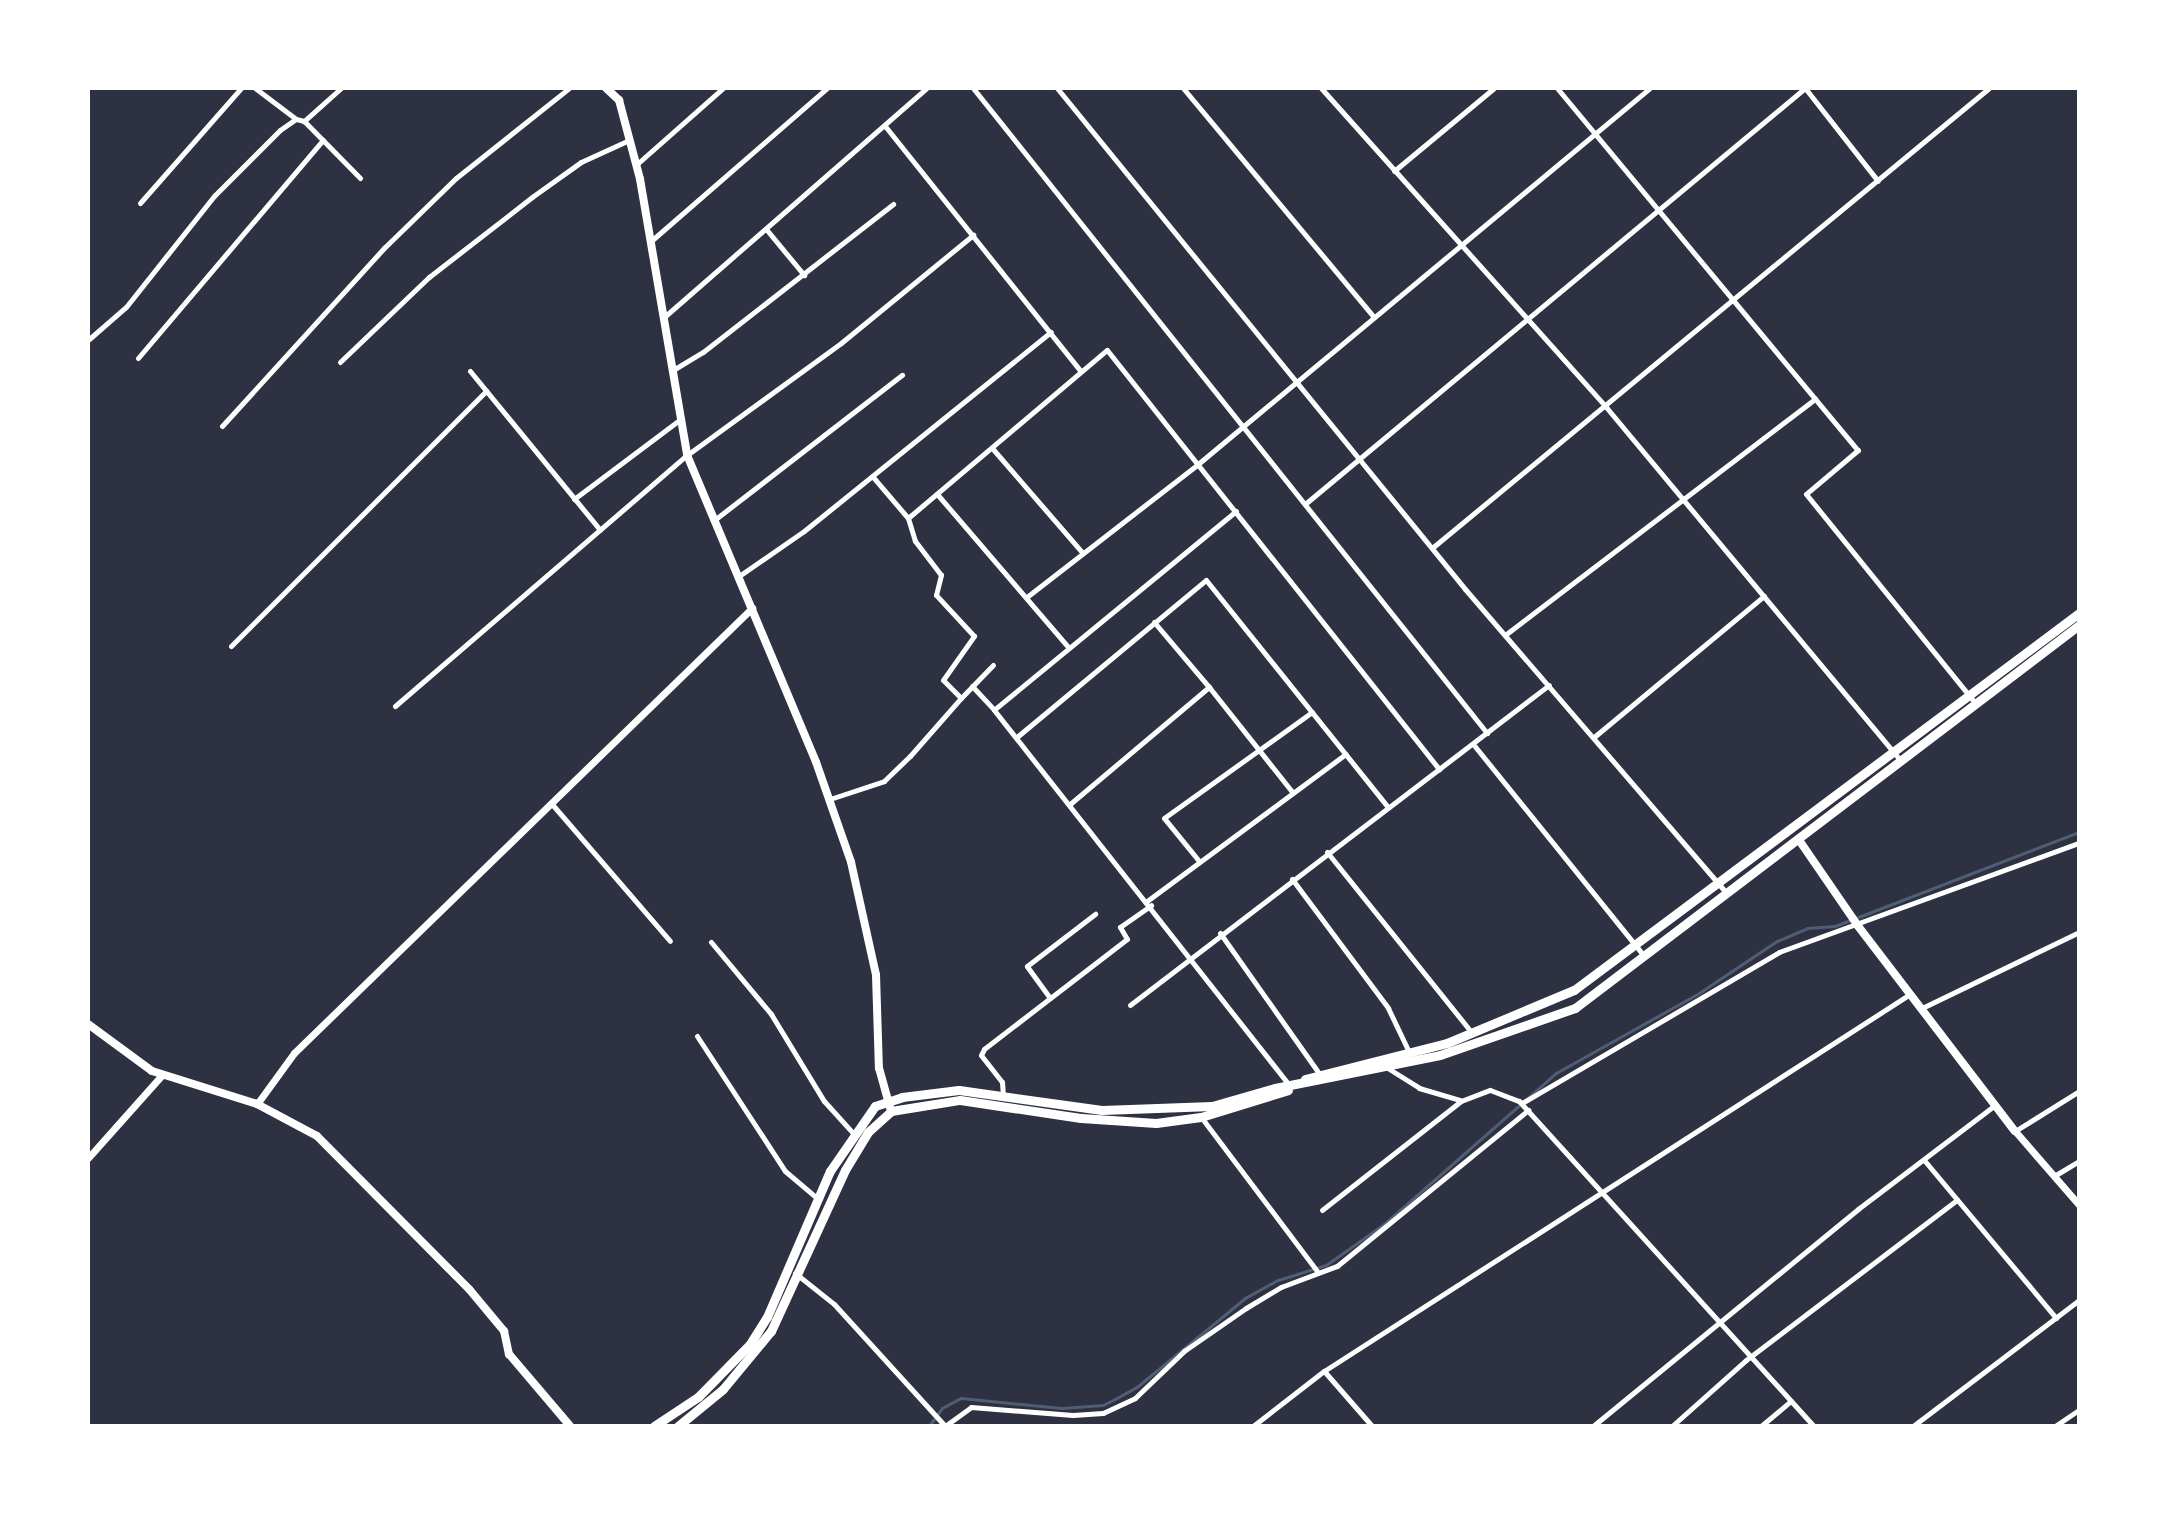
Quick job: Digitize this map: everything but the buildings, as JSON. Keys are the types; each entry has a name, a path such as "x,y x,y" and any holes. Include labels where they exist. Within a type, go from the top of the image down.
{"main road":[{"path":"606,88 619,100 636,164 678,421 687,455 712,522 739,576 830,799 868,930 876,975 879,1068 891,1106"},
{"path":"1322,1078 1385,1066 1574,990 1967,693 2079,613"},
{"path":"678,1426 771,1331 837,1186 868,1132 891,1106 959,1090 1102,1110 1168,1112 1212,1106 1411,1056 1479,1044 1575,1008 2079,625"},
{"path":"1799,840 1858,926 2015,1131"},
{"path":"88,1024 162,1075 257,1104 317,1136 439,1256 497,1321 509,1354 570,1426"},
{"path":"749,1354 826,1180 852,1132 875,1106 960,1100 1111,1121 1201,1117 1289,1086"},
{"path":"826,1180 837,1186"},
{"path":"654,1426 719,1385"}],"street":[{"path":"140,203 241,88"},
{"path":"255,88 296,119 304,121 360,178"},
{"path":"304,121 341,88"},
{"path":"222,426 384,248 456,178 569,88"},
{"path":"636,164 723,88"},
{"path":"651,242 827,88"},
{"path":"662,319 927,88"},
{"path":"973,88 1487,733"},
{"path":"1057,88 1432,548 1725,891"},
{"path":"1183,88 1373,316"},
{"path":"1321,88 1606,407 1902,761"},
{"path":"1394,171 1494,88"},
{"path":"1557,88 1858,450 1806,494 1975,703"},
{"path":"1028,596 1081,551 1243,428 1373,316 1596,137 1650,88"},
{"path":"1305,504 1660,214 1805,88 1878,181"},
{"path":"1432,548 1734,302 1989,88"},
{"path":"88,340 126,307 214,196 296,119"},
{"path":"885,126 1080,370"},
{"path":"138,358 323,140"},
{"path":"340,362 429,277 532,197 581,162 630,140"},
{"path":"672,371 804,275 893,204"},
{"path":"766,229 804,275"},
{"path":"395,706 687,455 841,343 973,235"},
{"path":"739,576 872,476 1051,332"},
{"path":"908,518 1107,350 1439,769"},
{"path":"470,371 600,530"},
{"path":"712,522 902,375"},
{"path":"231,646 486,391"},
{"path":"1505,635 1815,399"},
{"path":"574,499 678,421"},
{"path":"992,448 1081,551"},
{"path":"872,476 908,518 915,541 941,575 936,595 974,636 943,680 961,698"},
{"path":"937,494 1014,587 1028,596 1068,647"},
{"path":"994,710 1236,511"},
{"path":"1018,736 1206,580 1388,807"},
{"path":"1594,737 1764,596"},
{"path":"257,1104 294,1053 752,608"},
{"path":"1154,622 1293,793"},
{"path":"830,799 884,781 993,665"},
{"path":"1130,1005 1188,957 1549,685"},
{"path":"972,686 1018,736 1289,1086"},
{"path":"1070,804 1209,687"},
{"path":"1199,861 1164,818 1312,712"},
{"path":"1473,744 1643,955"},
{"path":"1003,1097 1002,1082 981,1053 1127,939 1120,927 1199,861 1346,754"},
{"path":"551,803 670,941"},
{"path":"1522,1103 1779,952 1843,926 1858,926 2079,843"},
{"path":"1327,852 1479,1044"},
{"path":"1292,879 1388,1008 1411,1056"},
{"path":"1050,998 1027,966 1095,914"},
{"path":"1922,1009 2079,932"},
{"path":"1220,933 1322,1078"},
{"path":"711,942 771,1014 824,1101 852,1132"},
{"path":"1253,1426 1324,1371 1911,994"},
{"path":"697,1036 785,1171 817,1198"},
{"path":"1385,1066 1419,1088 1461,1101"},
{"path":"88,1158 162,1075"},
{"path":"1322,1210 1461,1101 1490,1090 1522,1103 1814,1426"},
{"path":"2079,1091 2015,1131 2079,1205"},
{"path":"1593,1426 1719,1320 1995,1105"},
{"path":"786,1267 834,1304 945,1426 971,1407 1103,1413 1135,1398 1184,1351 1246,1308 1318,1272 1337,1266 1528,1110"},
{"path":"1201,1117 1318,1272"},
{"path":"1924,1160 2056,1318"},
{"path":"2054,1176 2079,1161"},
{"path":"1672,1426 1752,1355 1957,1200"},
{"path":"1913,1426 2079,1300"},
{"path":"1324,1371 1372,1426"},
{"path":"1761,1426 1791,1401"},
{"path":"2055,1426 2079,1410"}],"waterway":[{"path":"929,1426 942,1408 961,1398 1062,1408 1103,1405 1115,1399 1138,1386 1245,1298 1278,1280 1326,1265 1384,1224 1556,1073 1699,993 1777,941 1807,928 1835,926 2079,832"}]}
